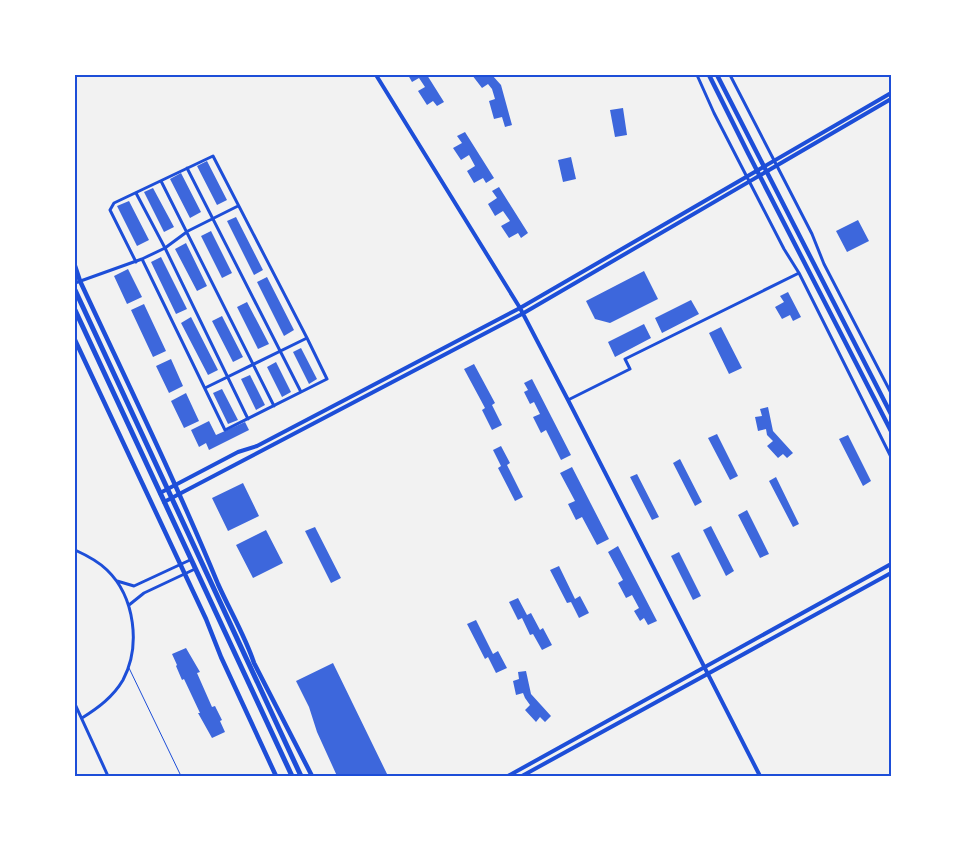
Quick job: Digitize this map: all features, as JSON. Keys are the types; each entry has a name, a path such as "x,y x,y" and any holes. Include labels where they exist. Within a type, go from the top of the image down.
{"main road":[{"path":"709,75 891,431"},
{"path":"717,75 891,414"},
{"path":"75,266 78,282 181,494 226,603 254,663 312,776"},
{"path":"75,290 301,776"},
{"path":"75,310 292,776"},
{"path":"75,340 276,776"}],"street":[{"path":"376,75 520,308 760,776"},
{"path":"697,75 714,113 784,249 799,273 891,457"},
{"path":"730,75 775,160 812,234 824,264 891,393"},
{"path":"164,502 522,314 750,182 775,160 891,93"},
{"path":"160,493 238,452 257,446 520,308 757,171 777,166 891,99"},
{"path":"136,262 110,210 114,203 213,156 327,379 225,430 142,259"},
{"path":"187,168 301,392"},
{"path":"162,181 274,406"},
{"path":"136,193 165,248 248,419"},
{"path":"78,282 136,262 165,248 188,231 238,206"},
{"path":"568,400 630,369 625,359 799,273"},
{"path":"205,388 307,338"},
{"path":"194,475 199,484"},
{"path":"75,550 108,570 118,582 134,586 190,560"},
{"path":"508,776 891,564"},
{"path":"129,605 144,593 195,569"},
{"path":"82,718 104,703 114,693 128,668 134,629 129,605 120,586 108,570"},
{"path":"522,776 891,573"},
{"path":"75,704 108,776"}],"lane":[{"path":"128,668 130,668 181,776"}],"building":[{"path":"408,75 427,75 444,102 437,106 433,101 427,105 418,91 425,87 419,78 412,82"},
{"path":"472,75 492,75 501,85 512,125 505,127 502,117 494,119 489,101 495,99 492,89 488,84 482,88"},
{"path":"623,108 627,135 615,137 610,110"},
{"path":"465,132 494,178 486,183 483,178 474,183 467,171 475,166 469,155 461,160 453,148 462,143 457,136"},
{"path":"571,157 576,179 563,182 558,160"},
{"path":"207,161 227,200 217,205 197,166"},
{"path":"181,173 201,212 190,218 170,179"},
{"path":"499,187 528,233 521,238 518,233 509,238 501,226 510,221 503,211 495,216 488,204 497,198 492,191"},
{"path":"153,188 174,227 164,232 144,192"},
{"path":"129,201 149,240 137,246 117,206"},
{"path":"236,217 263,270 254,275 227,221"},
{"path":"858,220 869,241 847,252 836,231"},
{"path":"211,231 232,273 222,278 201,236"},
{"path":"186,243 207,286 197,291 175,249"},
{"path":"161,257 187,309 176,314 151,262"},
{"path":"128,269 142,297 127,304 114,276"},
{"path":"644,271 658,299 610,323 595,319 586,301"},
{"path":"267,277 294,330 284,336 257,282"},
{"path":"788,292 801,317 793,321 790,315 782,319 775,307 784,302 780,296"},
{"path":"691,300 699,314 662,333 655,318"},
{"path":"247,302 269,344 258,349 237,307"},
{"path":"144,304 166,351 153,357 131,310"},
{"path":"222,316 243,357 233,362 212,321"},
{"path":"191,317 218,370 208,375 181,323"},
{"path":"644,324 651,338 615,357 608,342"},
{"path":"721,327 742,368 729,374 709,333"},
{"path":"301,348 317,379 309,384 293,352"},
{"path":"171,359 183,386 169,393 156,366"},
{"path":"276,362 291,392 282,397 267,367"},
{"path":"474,364 495,403 492,405 502,425 492,430 482,410 485,408 464,369"},
{"path":"250,375 265,405 256,410 241,379"},
{"path":"532,379 571,455 561,460 546,430 541,433 533,417 540,414 534,402 530,404 524,392 528,390 524,383"},
{"path":"222,389 238,420 228,424 213,393"},
{"path":"186,393 199,421 184,428 171,401"},
{"path":"768,407 773,431 793,453 787,458 783,454 778,458 767,446 773,441 767,435 766,429 758,431 755,417 762,416 760,409"},
{"path":"209,421 216,435 245,422 249,430 209,450 206,443 199,447 191,430"},
{"path":"717,434 738,476 730,480 708,438"},
{"path":"848,435 871,481 863,486 839,439"},
{"path":"501,446 510,463 507,465 523,497 515,501 498,468 501,466 493,450"},
{"path":"680,459 702,502 695,506 673,463"},
{"path":"572,467 609,539 597,545 582,517 576,520 568,504 575,501 560,473"},
{"path":"637,474 659,517 652,520 630,477"},
{"path":"776,477 799,524 793,527 769,481"},
{"path":"243,483 259,516 228,531 212,498"},
{"path":"747,510 769,554 760,558 738,515"},
{"path":"711,526 734,571 726,576 703,530"},
{"path":"315,527 341,578 331,583 305,531"},
{"path":"266,530 283,563 253,578 236,545"},
{"path":"618,546 657,621 648,625 644,618 640,621 634,611 639,608 632,595 626,598 618,583 623,580 608,552"},
{"path":"679,552 701,596 693,600 671,556"},
{"path":"559,566 575,599 580,596 589,613 579,618 571,602 567,603 550,570"},
{"path":"518,598 527,615 531,613 540,630 543,628 552,645 542,650 533,634 530,635 522,618 518,620 509,602"},
{"path":"476,620 493,654 498,651 507,668 496,673 488,657 485,659 467,624"},
{"path":"186,648 200,672 197,673 212,707 215,706 222,720 220,721 225,732 212,738 198,713 200,713 184,679 182,680 172,654"},
{"path":"333,663 388,776 337,776 317,732 309,707 296,681"},
{"path":"526,671 531,694 551,716 545,722 540,717 536,722 525,710 530,705 523,693 516,695 513,681 519,679 518,672"}]}
